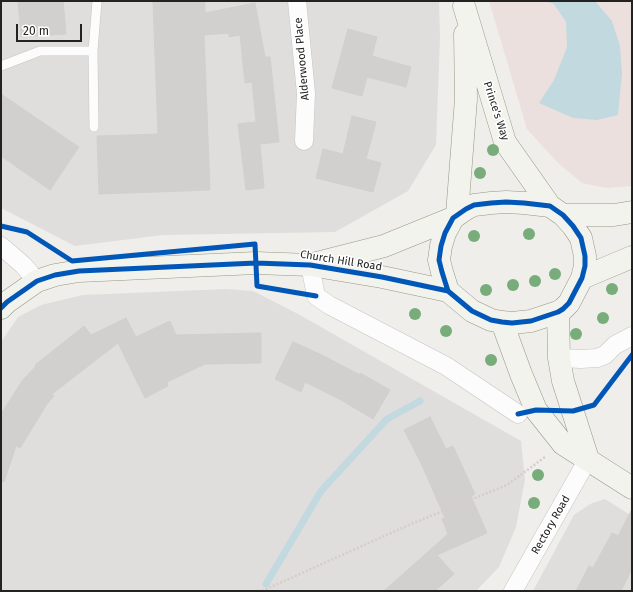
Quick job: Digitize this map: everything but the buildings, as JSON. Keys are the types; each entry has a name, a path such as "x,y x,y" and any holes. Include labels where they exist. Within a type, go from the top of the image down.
{"street":[{"name":"Alderwood Place","path":"297,1 306,94 304,141"},
{"name":"Prince's Way","path":"464,3 505,142 556,210"},
{"name":"Prince's Way","path":"455,216 466,99 464,3"},
{"path":"556,210 573,226 581,238 585,256 585,266 582,278 569,303 563,309 531,321 512,323 502,322 487,318 472,311 448,291 439,260 441,246 445,233 455,216 466,208 491,202 524,202 556,210 614,215 632,212"},
{"name":"Church Hill Road","path":"310,265 384,246 455,216"},
{"path":"1,246 23,265 38,281"},
{"path":"582,278 632,257"},
{"name":"Church Hill Road","path":"1,308 6,302 38,281 55,275 79,271 256,263 310,265 382,277 448,291"},
{"name":"Church Hill Road","path":"310,265 316,296 329,305 446,366 518,414"},
{"path":"558,312 559,358 563,381 588,459"},
{"path":"502,322 536,410 563,444 632,488"},
{"path":"559,358 597,358 605,355 615,345 632,336"},
{"name":"Rectory Road","path":"514,591 588,459"}],"lane":[{"path":"94,127 93,51 97,1"},
{"path":"2,63 40,51 93,51"}],"path":[{"path":"262,591 411,524 506,486 563,444"}],"shaded area":[{"path":"1,1 439,1 440,37 436,145 408,191 335,232 163,235 75,246 1,208"},
{"path":"489,1 632,1 632,186 607,188 582,183 558,163 527,129"},
{"path":"226,289 253,291 300,315 521,441 525,480 516,527 499,567 476,591 1,591 1,342 18,317 41,305 83,295"},
{"path":"605,499 632,516 632,591 533,591 574,515 590,504"}],"water":[{"path":"545,1 595,1 612,21 620,46 622,74 618,115 597,120 573,118 539,103 554,80 567,47 566,22 554,4"}],"waterway":[{"path":"266,584 321,491 387,419 420,401"}],"cycle path":[{"path":"506,202 550,206 563,215 581,238 585,256 585,266 582,278 569,303 558,312 531,321 512,323 491,320 472,311 448,291 439,260 445,233 453,218 474,205 506,202"},
{"path":"1,226 27,232 72,261 255,244 257,286 316,296"},
{"path":"1,308 7,302 37,281 55,275 79,271 256,263 310,265 382,277 448,291"},
{"path":"518,414 536,410 573,411 594,405 632,355"}]}
